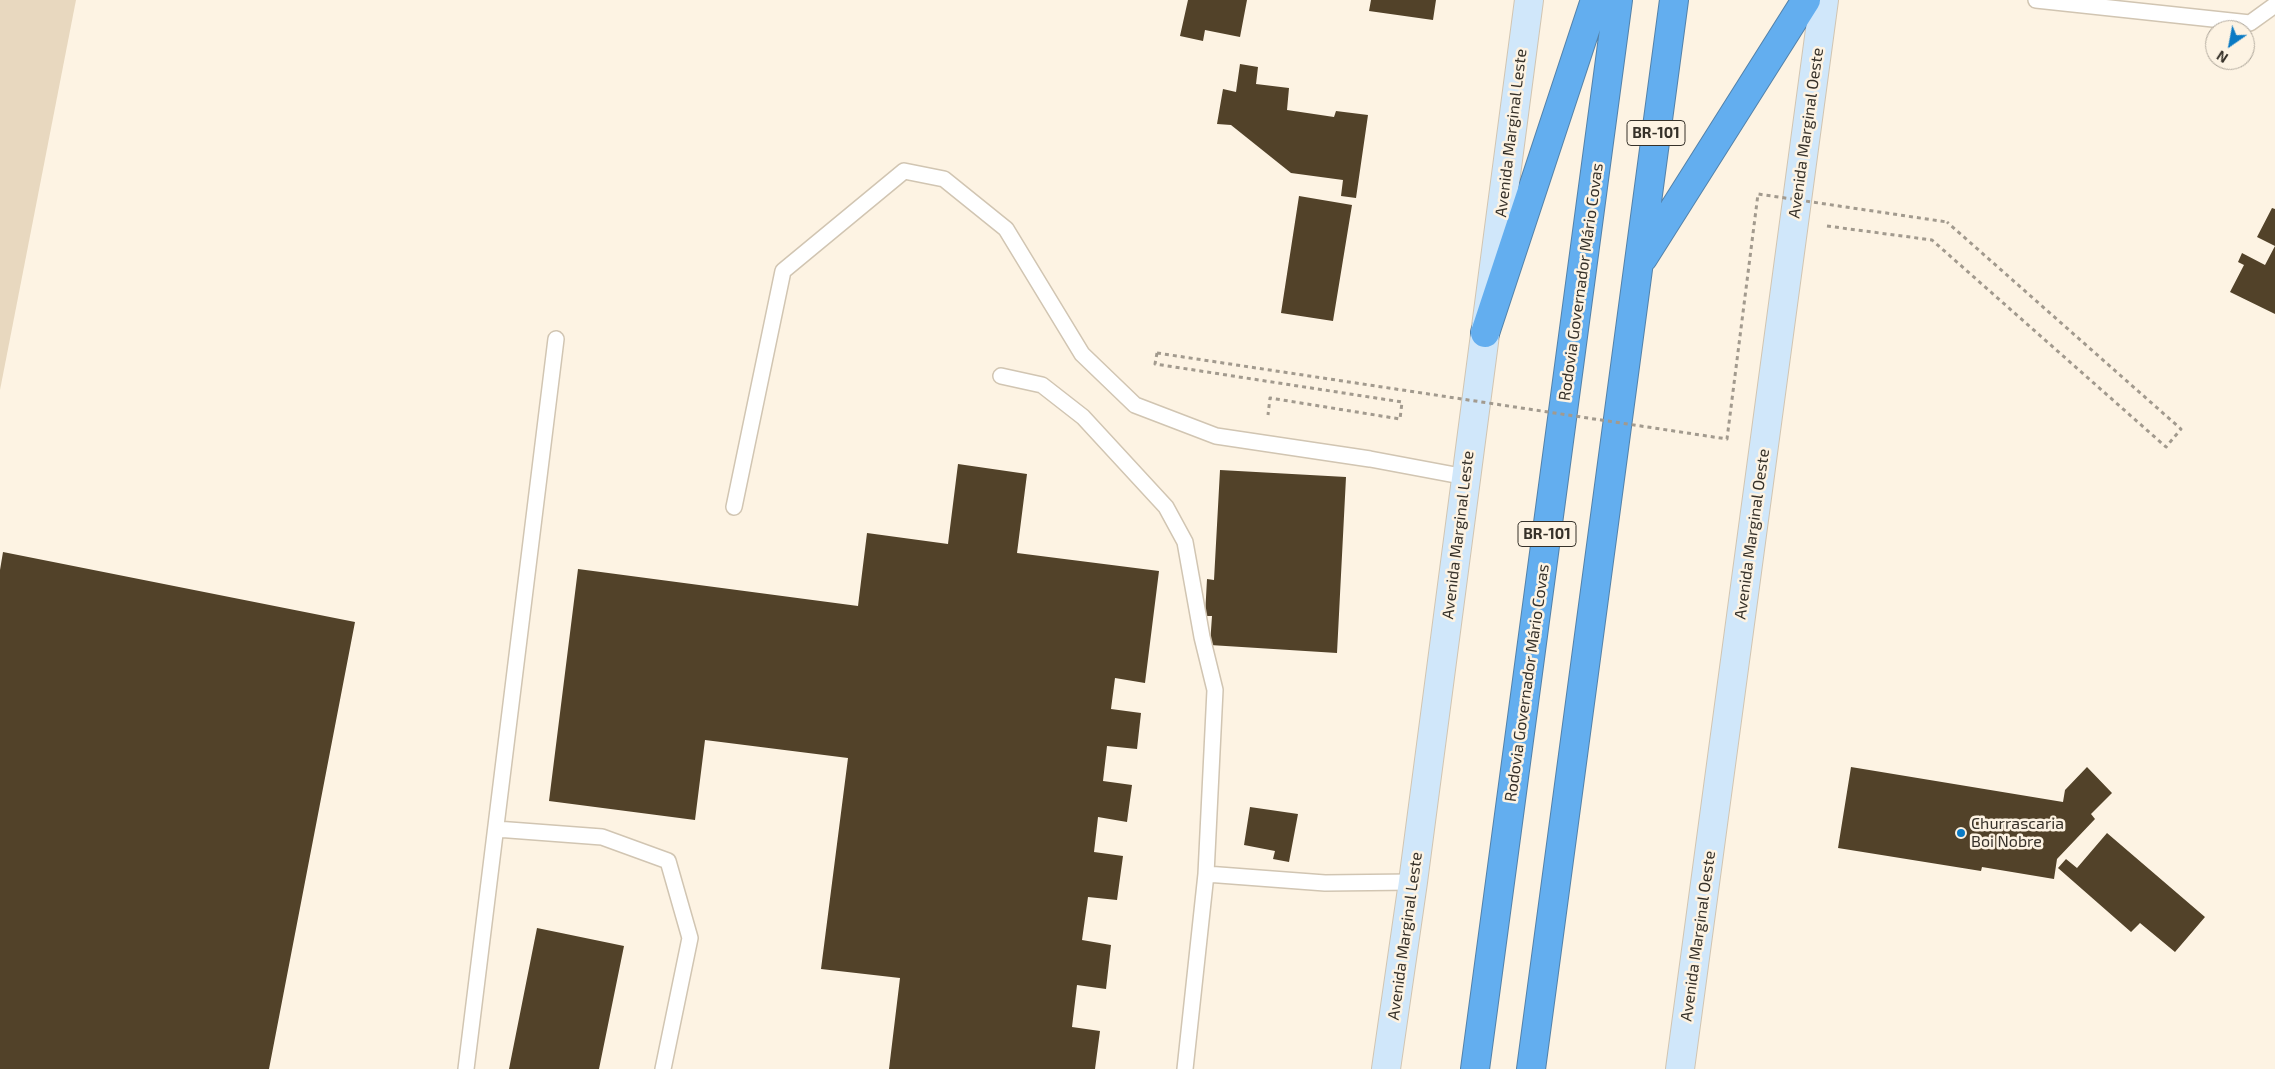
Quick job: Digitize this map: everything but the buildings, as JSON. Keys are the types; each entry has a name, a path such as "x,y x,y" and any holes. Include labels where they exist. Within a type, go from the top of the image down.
{"highway":[{"path":"1485,333 1596,0"},
{"name":"Rodovia Governador Mário Covas","path":"1475,1069 1618,0"},
{"name":"BR-101","path":"1531,1069 1674,0"},
{"path":"1638,265 1806,0"}],"main road":[{"name":"Avenida Marginal Leste","path":"1386,1069 1413,882 1529,0"},
{"name":"Avenida Marginal Oeste","path":"1680,1069 1824,0"}],"lane":[{"path":"2036,0 2250,24 2275,5"},
{"path":"734,507 783,271 904,171 944,179 1006,228 1082,354 1136,405 1216,436 1370,459 1466,477"},
{"path":"466,1069 556,339"},
{"path":"1001,376 1042,384 1083,417 1166,507 1184,542 1202,636 1215,690 1206,874 1185,1069"},
{"path":"496,829 602,837 668,861 690,938 663,1069"},
{"path":"1206,874 1325,883 1413,882"}],"path":[{"path":"1264,443 1270,398 1400,419 1402,402 1155,364 1157,352 1728,439 1758,194 1947,222 2181,429 2166,447 1932,240 1794,222"}],"shaded area":[{"path":"0,0 76,0 0,390"}],"place":[{"name":"Churrascaria Boi Nobre","path":"1961,833"}]}
